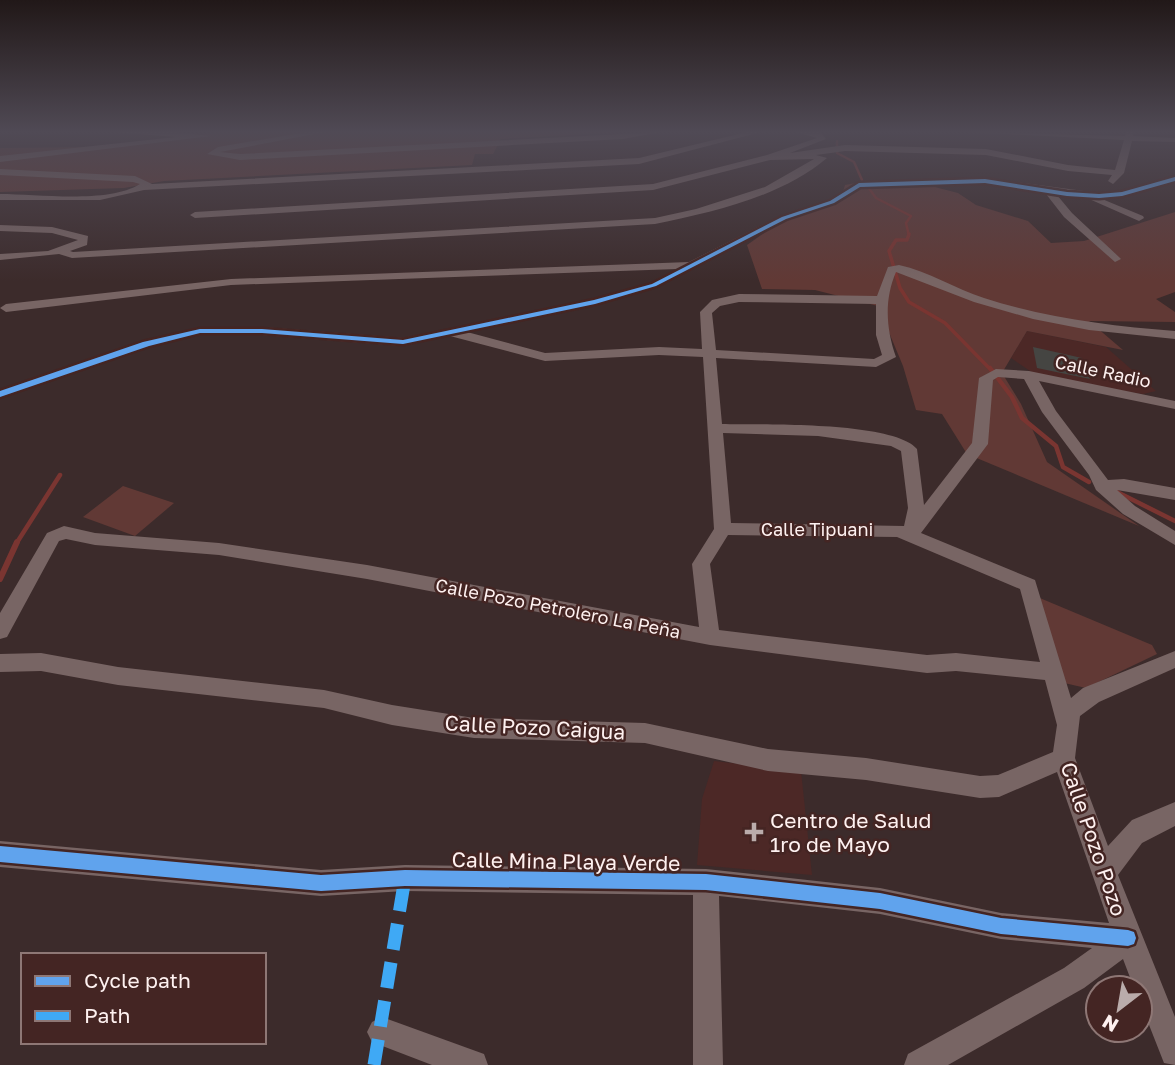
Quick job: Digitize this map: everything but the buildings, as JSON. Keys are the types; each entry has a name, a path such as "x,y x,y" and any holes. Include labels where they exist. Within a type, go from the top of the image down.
{"street":[{"path":"145,182 147,184 145,187"},
{"path":"0,197 117,195 145,187 246,182"},
{"path":"195,215 639,188 665,182"},
{"path":"61,251 72,255 153,251 655,221 698,212 784,182"},
{"path":"0,394 146,344 200,331 262,331 387,342 452,332 636,292 784,218 832,202 859,185 963,182"},
{"path":"989,182 1086,195 1122,194 1165,182"},
{"path":"1086,195 1112,182"},
{"path":"1049,191 1115,259"},
{"path":"1086,195 1139,218"},
{"path":"0,228 68,232 84,238 83,243 61,251 0,257"},
{"path":"3,307 232,282 693,265"},
{"path":"452,332 545,357 659,351 876,363 889,357 883,341 883,286 892,269 902,267 926,281 1022,315 1175,335"},
{"path":"710,637 701,564 723,529 706,312 716,303 739,298 882,300"},
{"path":"0,321 12,314 3,307"},
{"path":"911,535 980,444 986,378 996,373 1029,376"},
{"name":"Calle Radio","path":"1029,376 1175,405"},
{"name":"Calle Radio","path":"1029,376 1049,412 1097,474 1102,486 1129,510 1175,539"},
{"path":"716,428 878,436 905,445 909,449 916,508 911,535"},
{"path":"1102,486 1124,484 1175,494"},
{"name":"Calle Tipuani","path":"723,529 885,530 911,535"},
{"name":"Calle Pozo Petrolero La Peña","path":"0,631 53,537 64,532 95,539 219,549 292,560 710,637 927,664 956,662 1053,672"},
{"name":"Calle Pozo Pozo","path":"911,535 1028,585 1068,725 1064,758 1128,938 1074,978 919,1065"},
{"path":"1068,725 1070,711 1091,695 1175,659"},
{"name":"Calle Pozo Caigua","path":"0,663 41,662 118,676 324,699 392,715 474,728 645,733 768,760 866,769 980,787 999,786 1064,758"},
{"path":"1106,872 1124,842 1141,827 1175,814"},
{"name":"Calle Mina Playa Verde","path":"0,853 320,883 405,878 706,882 880,901 1001,926 1128,938"},
{"path":"706,882 708,1065"},
{"path":"1128,938 1175,1052"},
{"path":"382,1032 474,1065"}],"shaded area":[{"path":"0,182 160,182 124,188 0,192"},
{"path":"861,182 927,185 958,193 976,205 1028,221 1051,243 1084,241 1175,212 1175,292 1156,299 1175,312 1175,322 1089,321 1123,350 1027,331 1002,373 1021,404 1047,462 1139,526 967,454 942,414 916,410 903,366 878,306 815,290 762,289 747,245 774,226 841,198 845,185"},
{"path":"1027,331 1106,347 1156,391 1143,394 1033,373 1011,358"},
{"path":"123,486 174,503 135,536 83,517"},
{"path":"1035,596 1152,645 1157,654 1086,688 1060,682"},
{"name":"Centro de Salud 1ro de Mayo","path":"714,761 801,771 812,875 697,865 702,799"}],"waterway":[{"path":"868,187 876,198 911,216 906,223 909,235"},
{"path":"909,235 907,240 896,240 889,251 900,288 909,302 945,323 991,370"},
{"path":"990,368 1012,397 1022,418 1056,446 1063,467 1089,482"},
{"path":"16,544 60,475"},
{"path":"1115,491 1175,521"},
{"path":"0,579 16,544"}],"marked path":[{"path":"374,1065 405,878"}],"cycle path":[{"path":"0,394 146,344 200,331 262,331 403,342 595,302 654,285 784,218 832,202 859,185 963,182"},
{"path":"989,182 1067,194 1099,196 1122,194 1165,182"},
{"path":"0,854 321,883 405,878 706,882 880,901 1001,926 1128,938"}],"place":[{"name":"Centro de Salud 1ro de Mayo","path":"754,832"}]}
